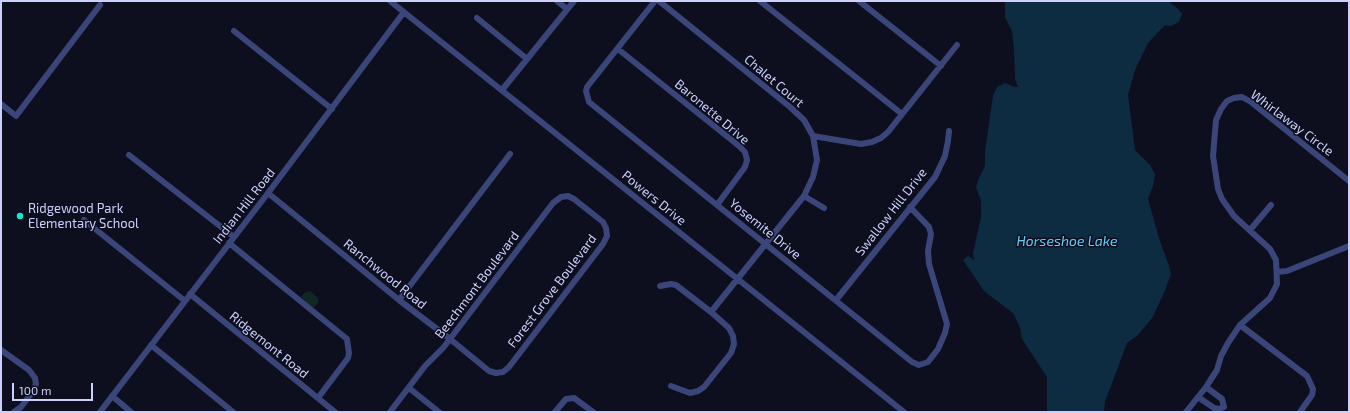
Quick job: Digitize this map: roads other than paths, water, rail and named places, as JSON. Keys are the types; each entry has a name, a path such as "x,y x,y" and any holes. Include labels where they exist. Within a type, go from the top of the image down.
{"street":[{"name":"Powers Drive","path":"390,1 904,412"},
{"path":"557,1 567,9"},
{"path":"502,90 574,1"},
{"path":"618,49 655,1"},
{"name":"Chalet Court","path":"659,1 790,107 804,120 813,136 817,160 813,177 804,196 711,312"},
{"path":"760,1 902,114"},
{"path":"859,1 941,66"},
{"path":"1,104 16,116 100,5"},
{"name":"Indian Hill Road","path":"100,412 332,109 404,12"},
{"path":"477,18 527,59"},
{"path":"234,31 332,109"},
{"path":"813,136 861,144 872,142 881,138 888,132 957,45"},
{"name":"Yosemite Drive","path":"618,49 587,86 586,91 590,102 912,362 919,364 928,362 938,349 947,324 929,264 928,251 931,234 929,227 910,207"},
{"name":"Baronette Drive","path":"618,49 745,152 747,160 745,167 717,204"},
{"name":"Whirlaway Circle","path":"1277,272 1276,260 1270,249 1234,216 1222,199 1218,189 1213,156 1216,120 1221,109 1230,100 1242,97 1251,102 1349,180"},
{"name":"Swallow Hill Drive","path":"836,300 935,177 945,156 949,131"},
{"path":"399,300 510,154"},
{"path":"129,155 234,237"},
{"name":"Ranchwood Road","path":"268,193 489,371"},
{"name":"Beechmont Boulevard","path":"390,412 425,366 450,339 553,203 561,197 568,196 589,211"},
{"path":"804,196 824,208"},
{"path":"1250,230 1271,205"},
{"name":"Forest Grove Boulevard","path":"489,371 496,374 503,372 509,367 604,244 606,228 603,222 589,211"},
{"path":"84,220 185,301"},
{"path":"229,243 347,339 349,353 348,358 318,398"},
{"path":"1186,412 1206,387 1217,370 1228,343 1240,325 1270,298 1277,284 1277,272 1287,271 1349,246"},
{"path":"660,286 671,284 676,286 711,312 729,328 733,336 734,344 731,353 709,382 698,391 690,392 671,386"},
{"name":"Ridgemont Road","path":"190,294 334,412"},
{"path":"1240,325 1307,376 1313,389 1312,395 1300,412"},
{"path":"151,345 233,412"},
{"path":"1,350 29,370 36,381 35,387 30,396 21,407 14,412"},
{"path":"1198,397 1214,408 1219,409 1224,407 1222,399 1206,387"},
{"path":"409,388 439,412"},
{"path":"112,396 132,412"},
{"path":"555,412 566,399 574,398 593,412"}],"water":[{"name":"Horseshoe Lake","path":"1005,1 1168,1 1182,14 1179,22 1171,26 1165,25 1148,43 1135,70 1128,95 1135,150 1150,165 1155,174 1153,186 1148,199 1171,274 1152,318 1138,335 1127,343 1105,402 1104,412 1047,412 1047,377 1022,339 1020,328 1014,314 984,291 963,260 968,256 974,260 973,253 981,217 981,201 976,187 985,166 985,152 993,96 997,87 1005,83 1018,87 1015,79 1012,31 1005,17"}],"place":[{"name":"Ridgewood Park Elementary School","path":"20,216"}]}
